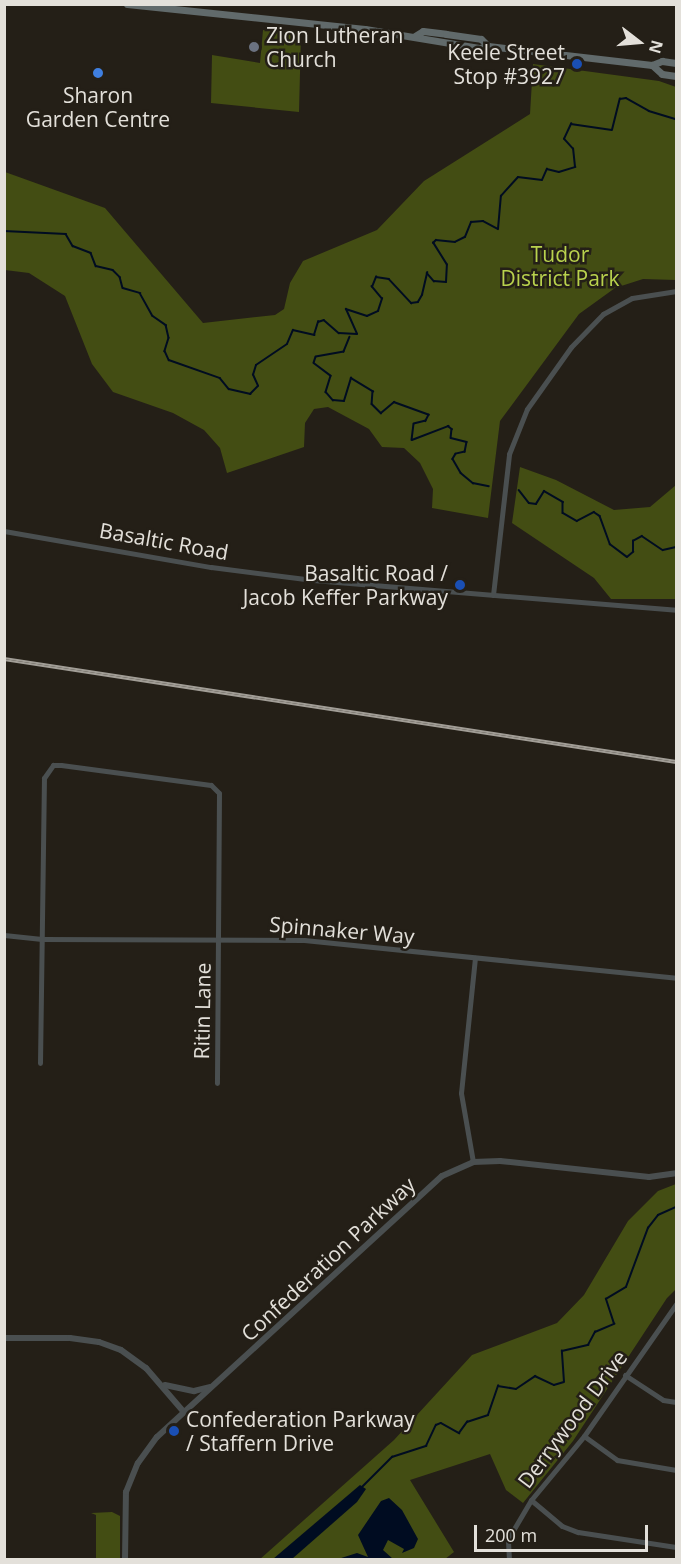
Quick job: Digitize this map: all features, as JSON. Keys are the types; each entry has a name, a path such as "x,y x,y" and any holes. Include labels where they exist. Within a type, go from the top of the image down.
{"main road":[{"path":"127,4 415,36 423,31 481,39 488,46 652,65 662,61 676,63"},
{"path":"652,65 662,74 676,76"}],"street":[{"path":"493,595 509,454 527,409 571,347 603,314 632,298 676,291"},
{"name":"Basaltic Road","path":"4,531 239,571 676,610"},
{"name":"Ritin Lane","path":"42,939 44,778 53,765 216,788 220,801 217,1083"},
{"name":"Spinnaker Way","path":"4,935 42,939 304,940 676,978"},
{"path":"40,1064 42,939"},
{"path":"473,1162 461,1093 475,958"},
{"name":"Confederation Parkway","path":"125,1560 125,1500 132,1476 157,1437 442,1176 473,1162 500,1161 650,1177 676,1173"},
{"name":"Derrywood Drive","path":"509,1560 508,1539 531,1500 584,1436 676,1304"},
{"path":"4,1338 99,1342 135,1357 162,1384 183,1411"},
{"path":"625,1375 663,1400 676,1402"},
{"path":"162,1384 173,1389 211,1387"},
{"path":"584,1436 617,1460 676,1470"},
{"path":"531,1500 562,1526 578,1532 676,1546"}],"green space":[{"path":"263,30 301,34 299,112 211,103 212,55 260,63"},
{"name":"Tudor District Park","path":"533,64 659,81 676,87 676,280 643,279 615,288 579,314 500,421 488,518 432,508 433,489 420,463 404,448 382,447 369,429 328,407 314,409 305,423 304,447 227,473 220,448 204,430 173,413 113,392 92,364 65,296 29,273 5,270 5,172 105,208 203,323 275,315 284,309 290,283 303,261 377,230 424,181 530,114"},
{"path":"520,467 556,480 614,510 650,507 676,485 676,599 611,599 594,578 512,523"},
{"path":"676,1184 676,1289 667,1298 573,1441 523,1503 506,1490 490,1454 410,1480 454,1552 445,1559 259,1560 394,1440 472,1355 557,1323 584,1295 628,1221 658,1191"},
{"path":"112,1512 120,1516 120,1559 96,1559 96,1515 91,1513"}],"water":[{"path":"360,1485 366,1489 357,1502 292,1559 273,1559"},
{"path":"389,1498 402,1510 418,1539 414,1548 402,1553 404,1549 388,1540 383,1550 393,1559 338,1559 357,1553 368,1557 358,1535 381,1501"}],"waterway":[{"path":"4,231 66,234 73,246 91,253 96,266 113,270 120,277 123,288 140,293 153,316 166,325 169,338 165,351 169,360 220,378 229,389 250,394 258,386 253,375 256,365 287,344 293,330 314,335 318,322 324,320 339,333 357,334 346,309 367,316 378,311 382,299 372,287 376,277 389,279 411,303 418,302 422,295 427,273 434,281 446,282 447,265 433,243 436,240 455,242 465,237 471,222 483,221 498,229 501,196 518,177 542,180 547,169 559,172 575,167 573,149 564,139 571,124 612,130 620,99 626,98 649,111 676,119"},
{"path":"350,337 344,352 316,357 314,363 331,376 326,392 333,400 344,401 351,378 373,391 372,404 381,413 394,402 429,415 426,421 414,424 412,440 448,426 452,429 451,438 467,442 465,452 456,454 453,459 461,473 473,483 489,486"},
{"path":"519,490 529,503 536,504 544,491 563,502 563,513 577,521 594,512 600,516 610,544 627,557 633,552 633,541 642,536 663,550 676,547"},
{"path":"361,1488 392,1457 426,1446 436,1425 441,1423 459,1433 467,1422 488,1415 498,1386 516,1389 535,1376 554,1385 564,1382 562,1351 588,1345 595,1332 614,1324 606,1299 626,1287 648,1228 658,1215 676,1207"}],"railway":[{"path":"4,659 676,762"}],"place":[{"name":"Zion Lutheran Church","path":"254,47"},
{"name":"Keele Street Stop #3927","path":"577,64"},
{"name":"Sharon Garden Centre","path":"98,73"},
{"name":"Basaltic Road / Jacob Keffer Parkway","path":"460,585"},
{"name":"Confederation Parkway / Staffern Drive","path":"174,1431"}]}
